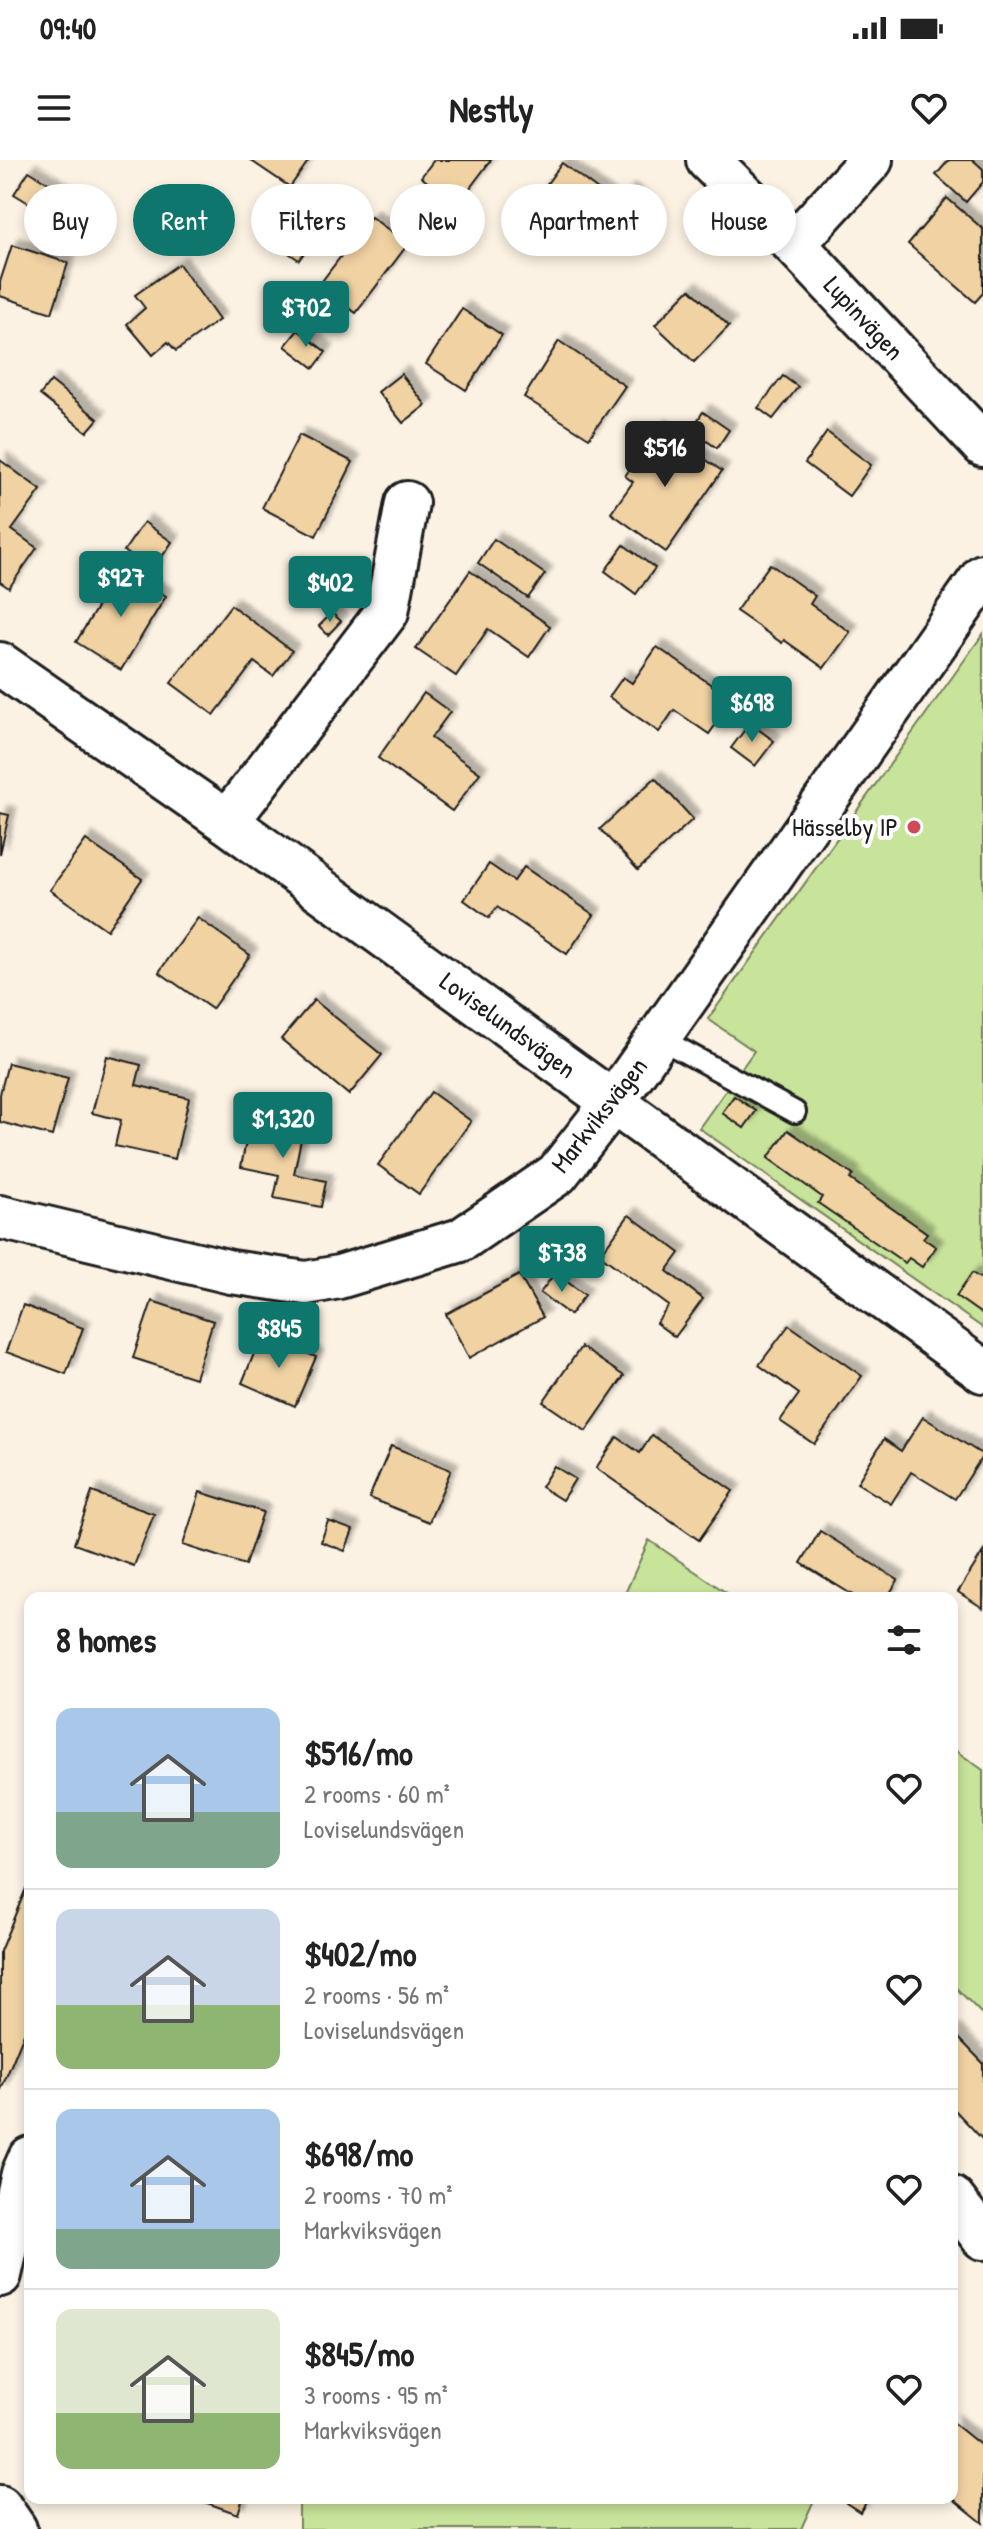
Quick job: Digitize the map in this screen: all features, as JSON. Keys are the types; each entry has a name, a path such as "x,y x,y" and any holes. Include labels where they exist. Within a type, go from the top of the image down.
{"street":[{"name":"Lupinvägen","path":"708,160 733,184"},
{"path":"796,242 871,160"},
{"name":"Lupinvägen","path":"796,246 983,445"},
{"path":"227,822 387,612 407,503"},
{"name":"Markviksvägen","path":"0,1217 231,1272 306,1283 461,1240 557,1174 659,1038 983,576"},
{"name":"Loviselundsvägen","path":"0,664 227,822 983,1371"},
{"path":"0,2275 21,2168"},
{"path":"958,2206 983,2238"},
{"path":"0,2507 15,2529"}],"lane":[{"path":"659,1038 795,1112"}],"green space":[{"name":"Hässelby IP","path":"983,634 983,1328 699,1128 754,1051 708,1019"},
{"path":"649,1540 725,1592 626,1592"},
{"path":"958,1752 983,1770 983,2015 958,1990"},
{"path":"299,2504 812,2504 801,2529 299,2529"}],"building":[{"path":"250,160 309,160 292,184 286,184"},
{"path":"434,160 491,160 473,184 430,184 421,177"},
{"path":"949,160 973,160 983,169 983,182 966,202 936,175"},
{"path":"562,163 590,184 547,184"},
{"path":"29,171 50,184 24,184 24,200 14,194"},
{"path":"947,198 983,229 983,293 975,302 908,244"},
{"path":"374,219 390,231 390,256 399,256 356,313 319,285 341,256 374,256"},
{"path":"12,245 24,249 24,256 46,256 68,263 52,313 0,296 0,282"},
{"path":"179,264 219,320 176,351 168,342 153,355 127,324 145,308 135,295"},
{"path":"690,289 729,326 694,362 655,325"},
{"path":"462,309 502,335 466,390 426,364"},
{"path":"298,330 326,352 314,368 285,346"},
{"path":"559,341 625,386 589,438 524,397"},
{"path":"401,374 426,405 403,423 378,392"},
{"path":"783,376 798,387 773,419 758,408"},
{"path":"51,381 98,419 87,432 40,395"},
{"path":"703,412 729,430 717,448 691,430"},
{"path":"659,427 722,471 666,552 611,513 633,482 625,476"},
{"path":"827,432 871,465 849,496 805,463"},
{"path":"299,435 353,462 316,536 262,508"},
{"path":"0,460 41,490 12,530 37,548 9,588 0,582"},
{"path":"144,522 172,542 153,570 124,551"},
{"path":"494,539 545,574 528,598 478,563"},
{"path":"624,545 655,568 636,594 605,571"},
{"path":"770,564 815,596 810,604 850,632 824,668 736,611"},
{"path":"121,568 166,596 121,670 76,642"},
{"path":"470,571 550,626 529,657 488,629 456,676 416,649"},
{"path":"231,605 292,651 273,676 254,662 214,715 171,683"},
{"path":"332,613 341,621 328,635 319,626"},
{"path":"657,647 733,700 709,734 674,710 659,732 609,697 623,677 632,683"},
{"path":"424,693 450,712 431,738 480,773 452,811 378,758"},
{"path":"750,723 774,741 755,766 731,748"},
{"path":"655,778 693,819 638,870 600,829"},
{"path":"0,813 9,815 0,854"},
{"path":"86,840 142,879 107,930 50,890"},
{"path":"489,864 514,881 524,867 594,915 567,954 497,907 489,918 464,900"},
{"path":"198,918 250,955 212,1009 159,972"},
{"path":"314,1000 382,1055 349,1095 281,1039"},
{"path":"107,1056 141,1065 136,1085 189,1098 175,1159 115,1146 121,1120 92,1113"},
{"path":"8,1063 68,1078 52,1136 0,1122 0,1094"},
{"path":"431,1092 471,1121 419,1194 378,1165"},
{"path":"734,1096 756,1111 744,1128 722,1113"},
{"path":"273,1112 305,1119 294,1174 326,1181 321,1207 274,1198 279,1175 241,1167 248,1131 269,1135"},
{"path":"788,1130 853,1175 850,1179 927,1233 923,1238 936,1247 922,1267 909,1258 905,1263 818,1203 822,1197 768,1158"},
{"path":"629,1215 680,1253 667,1271 703,1299 675,1337 656,1323 669,1306 600,1255"},
{"path":"555,1273 585,1295 570,1315 540,1293"},
{"path":"972,1273 983,1280 983,1315 956,1296"},
{"path":"519,1275 543,1317 469,1358 446,1314"},
{"path":"152,1301 213,1321 195,1378 133,1358"},
{"path":"23,1305 83,1328 66,1374 6,1352"},
{"path":"789,1325 862,1376 814,1444 780,1421 799,1394 759,1365"},
{"path":"262,1334 316,1357 295,1406 242,1383"},
{"path":"581,1347 624,1376 586,1431 543,1402"},
{"path":"923,1417 983,1455 955,1499 911,1472 891,1504 857,1483 884,1439 901,1451"},
{"path":"652,1435 733,1491 699,1540 596,1468 617,1437 640,1453"},
{"path":"391,1446 451,1470 429,1522 369,1498"},
{"path":"554,1466 575,1479 562,1500 541,1487"},
{"path":"92,1492 154,1514 134,1566 74,1544"},
{"path":"200,1492 263,1512 245,1565 183,1545"},
{"path":"328,1521 353,1530 345,1551 321,1542"},
{"path":"820,1531 898,1580 891,1592 848,1592 801,1563"},
{"path":"983,1552 983,1608 958,1592"},
{"path":"24,1893 24,2034 0,2092 0,1951"},
{"path":"958,2037 983,2063 983,2140 958,2113"},
{"path":"958,2427 983,2447 983,2523 958,2503"},
{"path":"210,2504 241,2504 238,2514"},
{"path":"848,2504 865,2504 860,2512"}],"place":[{"name":"Hässelby IP","path":"914,827"}]}
